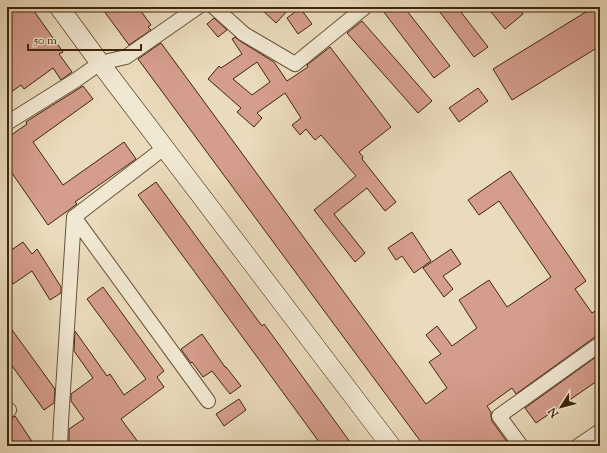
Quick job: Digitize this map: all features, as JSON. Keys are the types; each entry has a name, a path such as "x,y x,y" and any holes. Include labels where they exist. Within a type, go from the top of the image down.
{"street":[{"path":"59,7 164,148 391,446"},
{"path":"7,123 76,80 100,63 126,58 198,7"},
{"path":"214,7 244,34 295,64 365,7"},
{"path":"60,446 74,217 164,148"},
{"path":"74,217 208,401"},
{"path":"521,446 499,416 600,344"},
{"path":"578,446 600,431"}],"building":[{"path":"7,7 31,7 63,52 59,54 72,72 61,80 53,68 24,89 21,85 7,95"},
{"path":"101,7 138,7 151,25 148,27 151,30 129,45"},
{"path":"259,7 291,7 276,23"},
{"path":"380,7 404,7 450,66 434,78"},
{"path":"436,7 457,7 488,47 474,57"},
{"path":"487,7 517,7 523,14 505,29"},
{"path":"594,7 600,7 600,46 512,100 493,69"},
{"path":"300,8 312,24 298,34 287,18"},
{"path":"214,18 227,30 218,37 207,24"},
{"path":"362,21 432,101 418,113 347,33"},
{"path":"235,37 274,62 287,81 308,67 307,65 330,47 391,127 359,152 363,157 362,159 396,202 385,211 367,188 334,214 365,253 355,262 314,210 356,176 321,135 315,140 306,129 300,135 292,125 301,118 285,93 257,113 262,118 254,127 237,112 241,108 208,79 219,66 221,68 242,54 232,39","holes":["257,62 270,82 252,95 233,79"]},
{"path":"161,43 426,404 447,388 429,362 441,354 426,335 437,326 452,346 477,328 459,300 489,280 507,307 551,277 499,201 479,215 468,200 510,171 586,281 575,289 592,313 600,308 600,336 595,337 516,394 512,388 487,406 491,412 492,421 510,446 424,446 138,59"},
{"path":"83,86 93,99 33,142 63,185 124,142 136,159 75,202 77,204 48,225 7,166 7,138 27,124 26,122"},
{"path":"478,88 488,101 459,122 449,108"},
{"path":"156,182 262,326 264,324 353,446 322,446 138,195"},
{"path":"412,232 431,261 414,273 402,256 396,260 388,248"},
{"path":"23,242 32,254 37,249 61,287 61,293 50,300 32,271 13,284 7,275 7,253"},
{"path":"451,249 461,264 443,276 453,289 444,297 423,268"},
{"path":"103,287 164,371 157,377 164,387 121,419 141,446 73,446 69,440 69,429 84,419 71,401 71,394 93,378 74,351 75,331 107,376 110,374 124,395 146,379 87,299"},
{"path":"7,323 55,389 54,403 44,410 7,359"},
{"path":"202,334 225,367 241,386 230,394 212,371 203,377 181,349"},
{"path":"600,354 600,379 536,423 525,408"},
{"path":"239,399 246,410 224,426 216,414"},
{"path":"15,416 35,446 12,446 7,438 7,419 11,419"}]}
